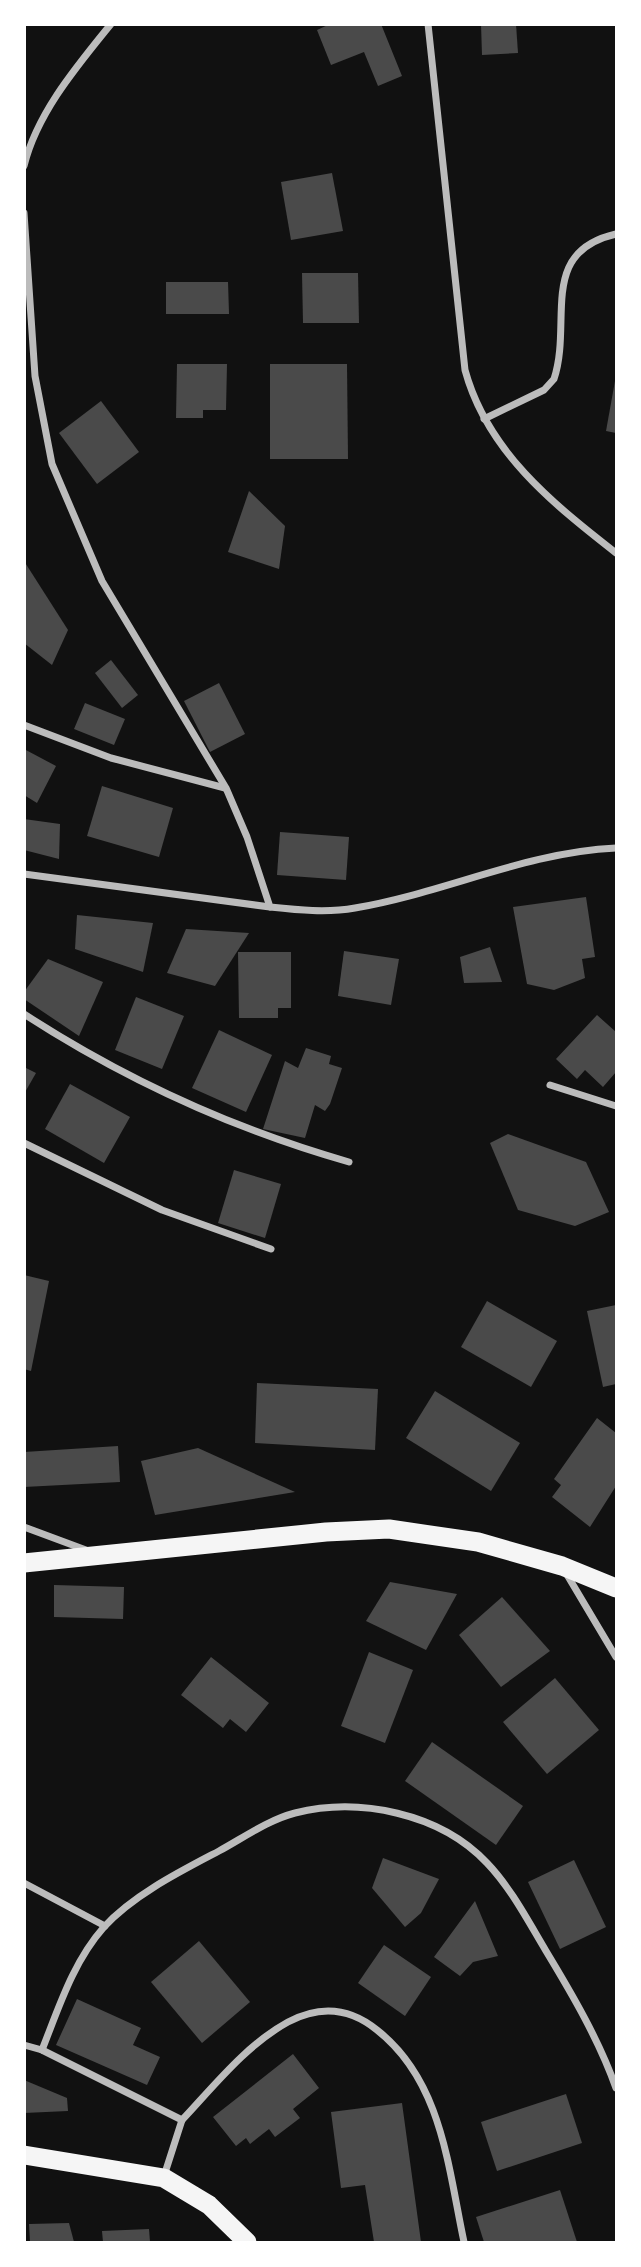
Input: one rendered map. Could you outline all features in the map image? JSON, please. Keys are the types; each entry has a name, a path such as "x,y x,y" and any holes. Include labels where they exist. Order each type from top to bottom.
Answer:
{"highway":[{"path":"24,1563 389,1529 478,1542 562,1566 617,1588"},
{"path":"24,2155 164,2178 209,2205 247,2242"}],"street":[{"path":"24,166 30,144 62,88 111,24"},
{"path":"428,24 465,370 496,442 526,476 617,553"},
{"path":"24,213 35,376 52,464 102,581 226,788 247,837 270,907"},
{"path":"484,419 544,390 554,379 565,282 570,262 586,244 617,234"},
{"path":"24,725 111,758 226,788"},
{"path":"24,874 270,907 328,911 355,908 540,859 590,849 617,848"},
{"path":"24,1014 86,1054 157,1091 256,1133 349,1162"},
{"path":"550,1085 617,1106"},
{"path":"24,1143 144,1202 271,1249"},
{"path":"24,1527 99,1556"},
{"path":"562,1566 617,1657"},
{"path":"42,2050 72,1976 105,1926 190,1866 293,1814 348,1807 422,1821 440,1829 487,1862 512,1895 589,2027 617,2088"},
{"path":"24,1883 105,1926"},
{"path":"164,2178 182,2120 237,2062 288,2022 331,2010 354,2014 385,2036 416,2072 436,2116 464,2242"},
{"path":"24,2045 42,2050 182,2120"}],"building":[{"path":"330,24 381,24 402,76 378,86 364,52 331,65 317,30"},
{"path":"481,24 516,24 518,53 482,55"},
{"path":"332,173 343,231 291,240 281,182"},
{"path":"302,273 358,273 359,323 303,323"},
{"path":"166,282 228,282 229,314 166,314"},
{"path":"177,364 227,364 226,410 203,410 203,418 176,418"},
{"path":"270,364 347,364 348,459 270,459"},
{"path":"616,381 616,433 606,431"},
{"path":"101,401 139,452 97,484 59,433"},
{"path":"249,491 285,526 279,569 228,552"},
{"path":"24,561 68,630 52,665 24,643"},
{"path":"111,660 138,695 122,708 95,673"},
{"path":"219,683 245,734 210,752 184,701"},
{"path":"85,703 125,719 114,745 74,729"},
{"path":"24,749 56,766 37,803 24,795"},
{"path":"102,786 173,808 159,857 87,836"},
{"path":"24,819 60,824 59,859 24,850"},
{"path":"280,832 349,837 346,880 277,875"},
{"path":"586,897 595,957 582,959 585,978 554,990 527,984 513,907"},
{"path":"77,915 153,923 143,972 75,949"},
{"path":"186,929 249,933 215,986 167,973"},
{"path":"490,947 502,982 464,983 460,957"},
{"path":"344,951 399,959 391,1005 338,996"},
{"path":"238,952 291,952 291,1008 278,1008 278,1018 239,1018"},
{"path":"48,959 103,982 79,1036 24,999 24,992"},
{"path":"136,997 184,1016 162,1069 115,1050"},
{"path":"597,1015 616,1032 616,1072 603,1087 585,1070 577,1079 556,1059"},
{"path":"219,1030 272,1055 246,1112 192,1088"},
{"path":"306,1048 331,1056 329,1064 342,1068 330,1104 325,1111 315,1105 305,1138 263,1129 285,1061 298,1068"},
{"path":"24,1067 36,1073 24,1094"},
{"path":"70,1084 130,1117 104,1163 45,1129"},
{"path":"508,1134 586,1162 609,1212 575,1226 518,1210 490,1143"},
{"path":"234,1170 281,1184 265,1238 218,1223"},
{"path":"24,1275 49,1281 31,1371 24,1369"},
{"path":"487,1301 557,1341 531,1387 461,1347"},
{"path":"616,1305 616,1384 603,1387 587,1311"},
{"path":"257,1383 378,1389 375,1450 255,1443"},
{"path":"435,1391 520,1443 491,1491 406,1438"},
{"path":"597,1418 616,1433 616,1486 590,1527 552,1497 561,1485 554,1479"},
{"path":"118,1446 120,1482 24,1487 24,1452"},
{"path":"198,1448 295,1492 155,1515 141,1461"},
{"path":"390,1582 457,1594 426,1650 366,1621"},
{"path":"54,1585 124,1587 123,1619 54,1617"},
{"path":"502,1597 550,1651 501,1687 459,1635"},
{"path":"369,1652 413,1670 385,1743 341,1726"},
{"path":"211,1657 269,1703 246,1732 230,1719 223,1728 181,1695"},
{"path":"555,1678 599,1730 547,1774 503,1722"},
{"path":"432,1742 523,1806 496,1845 405,1781"},
{"path":"383,1858 439,1879 421,1913 405,1927 372,1888"},
{"path":"574,1860 606,1927 560,1949 528,1882"},
{"path":"475,1901 498,1956 473,1962 460,1976 434,1957"},
{"path":"199,1941 250,2002 202,2043 151,1982"},
{"path":"384,1945 431,1977 405,2016 358,1983"},
{"path":"77,1999 141,2028 133,2045 160,2057 147,2085 56,2045"},
{"path":"293,2054 319,2088 293,2109 300,2118 275,2137 269,2129 250,2144 246,2138 236,2146 213,2117"},
{"path":"24,2080 67,2098 68,2111 24,2113"},
{"path":"566,2094 582,2143 497,2171 481,2122"},
{"path":"402,2103 421,2242 374,2242 365,2185 341,2188 331,2112"},
{"path":"560,2190 577,2242 484,2242 476,2217"},
{"path":"69,2223 74,2242 30,2242 29,2224"},
{"path":"149,2229 150,2242 103,2242 102,2231"}]}
